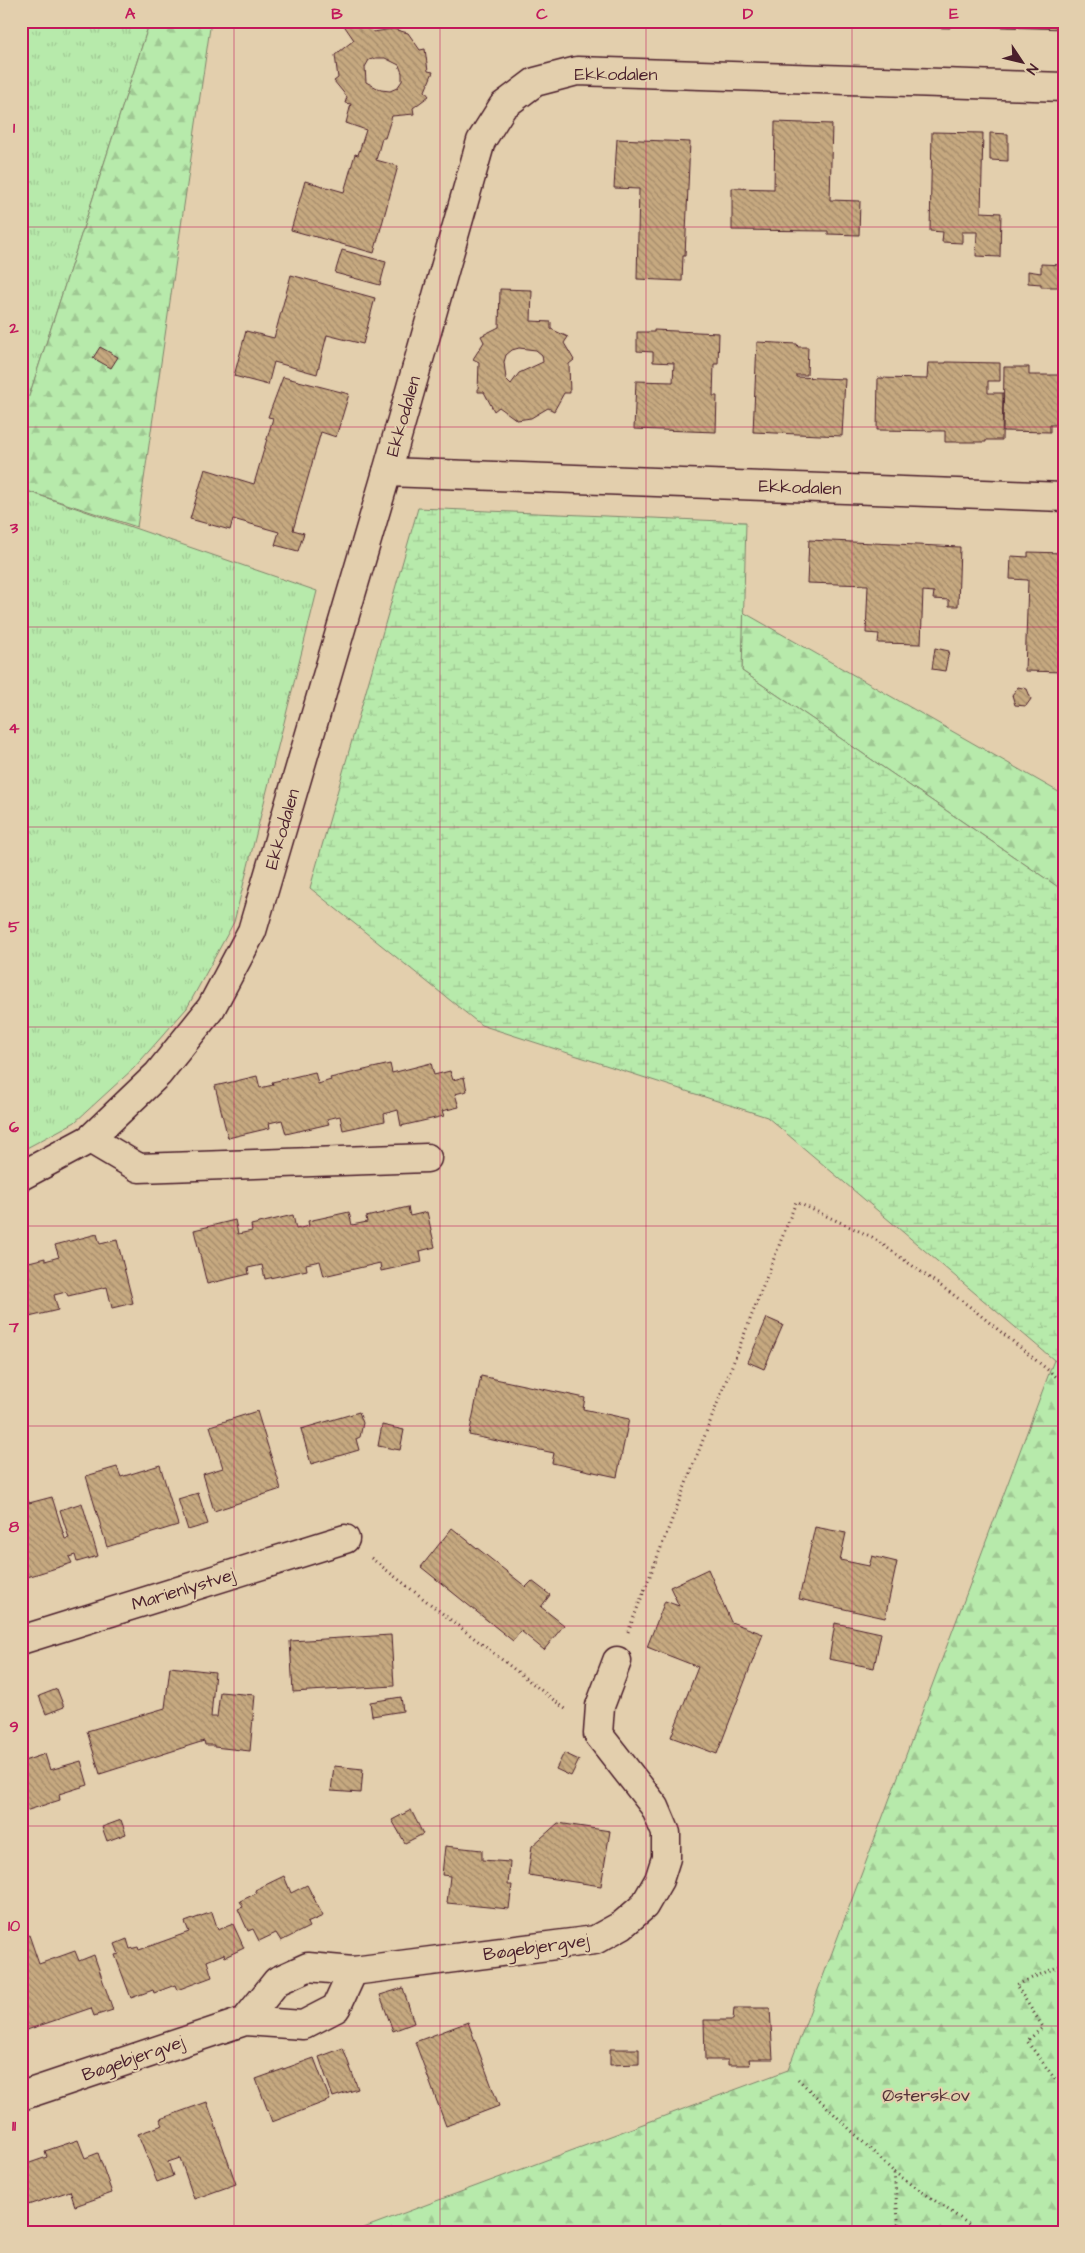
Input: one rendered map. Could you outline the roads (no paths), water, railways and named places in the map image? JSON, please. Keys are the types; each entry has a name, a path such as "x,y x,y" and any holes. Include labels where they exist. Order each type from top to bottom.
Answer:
{"street":[{"name":"Ekkodalen","path":"21,1176 90,1139 158,1074 211,1008 252,932 387,472 481,141 503,106 535,82 577,71 1064,87"},
{"name":"Ekkodalen","path":"387,472 1064,497"},
{"path":"90,1139 139,1168 427,1158"},
{"name":"Marienlystvej","path":"21,1640 345,1538"},
{"name":"Bøgebjergvej","path":"245,2021 277,1981 308,1966 353,1971 595,1940 622,1926 644,1906 659,1880 666,1858 666,1833 655,1806 598,1734 600,1706 617,1661"},
{"name":"Bøgebjergvej","path":"21,2096 245,2021 303,2025 336,2008 353,1971"}],"park label":[{"name":"Østerskov","path":"926,2095"}]}
